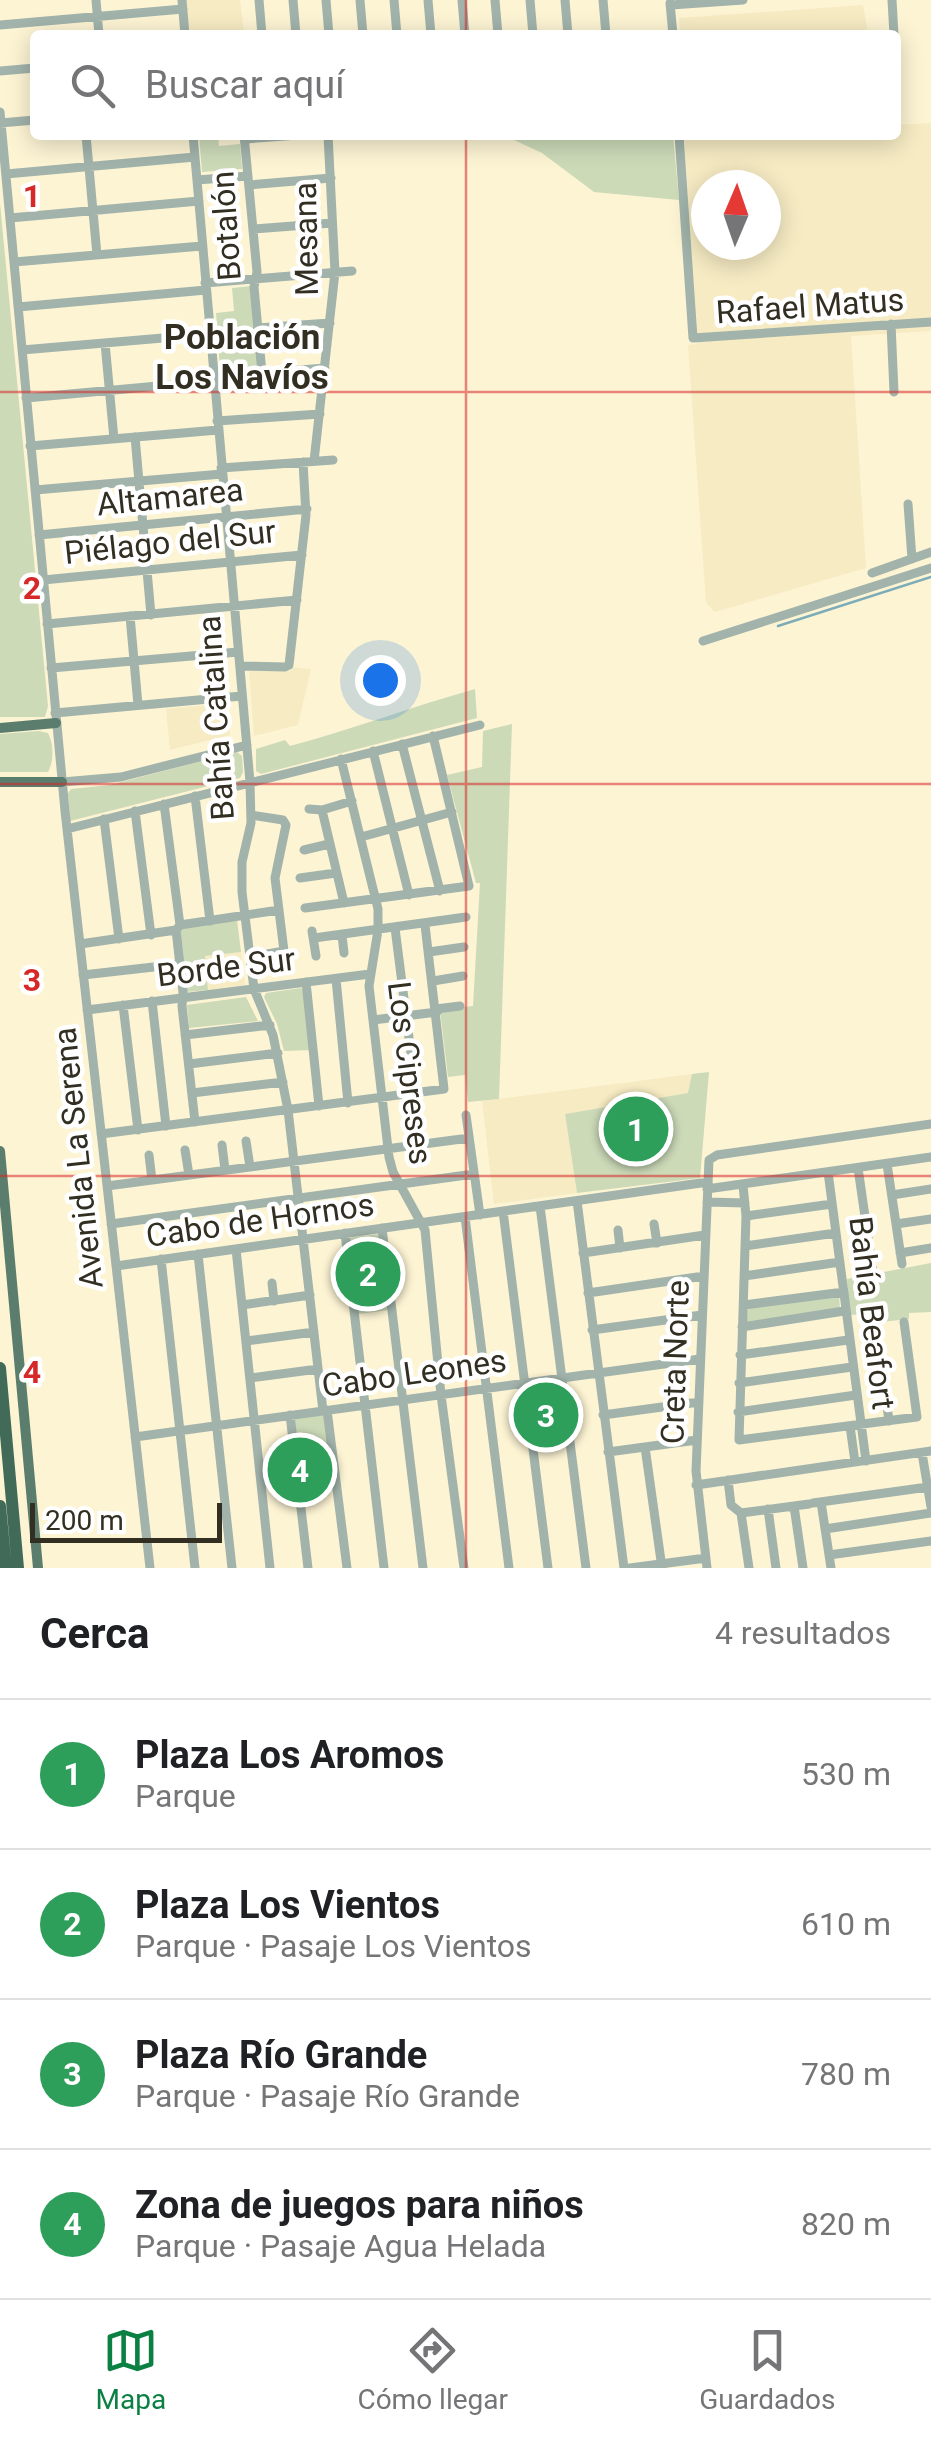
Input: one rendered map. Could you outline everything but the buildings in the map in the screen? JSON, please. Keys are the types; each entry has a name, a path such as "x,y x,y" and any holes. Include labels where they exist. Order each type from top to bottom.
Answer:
{"highway":[{"path":"0,1368 18,1568"},
{"path":"0,1506 6,1568"}],"main road":[{"path":"0,728 56,718"},
{"path":"0,782 62,782"},
{"path":"0,1151 38,1568"}],"street":[{"path":"96,0 98,30"},
{"path":"259,0 262,30"},
{"path":"292,0 295,30"},
{"path":"326,0 329,30"},
{"path":"360,0 363,30"},
{"path":"394,0 396,30"},
{"path":"428,0 431,30"},
{"path":"462,0 465,30"},
{"path":"495,0 498,30"},
{"path":"530,0 533,30"},
{"path":"565,0 568,30"},
{"path":"603,0 606,30"},
{"path":"672,30 670,2 744,0"},
{"path":"892,0 894,30"},
{"path":"0,25 182,4 185,30"},
{"path":"0,70 30,68"},
{"name":"Avenida La Serena","path":"0,112 62,782 150,1568"},
{"path":"0,123 30,120"},
{"path":"87,140 96,255"},
{"name":"Bahía Catalina","path":"194,140 250,782 251,816 241,872 244,915 254,989 278,1053 288,1110 318,1369 347,1568"},
{"name":"Botalón","path":"244,140 262,373"},
{"name":"Mesana","path":"240,666 288,666 302,554 308,462 320,414 335,272 328,140"},
{"name":"Rafael Matus","path":"679,140 694,338 931,322"},
{"path":"6,174 195,157"},
{"path":"197,180 331,178"},
{"name":"Avenida La Serena","path":"0,184 8,205"},
{"path":"10,218 199,201"},
{"path":"253,230 332,223"},
{"path":"14,262 202,246"},
{"path":"18,307 352,271"},
{"path":"258,328 330,323"},
{"path":"890,324 894,392"},
{"path":"22,350 210,334"},
{"path":"106,343 114,438"},
{"path":"26,398 325,368"},
{"path":"30,446 320,414"},
{"path":"135,437 151,615"},
{"path":"34,490 333,460"},
{"path":"908,504 912,559"},
{"name":"Altamarea","path":"39,535 306,509"},
{"path":"872,573 931,552"},
{"name":"Piélago del Sur","path":"43,580 302,554"},
{"path":"703,641 931,568"},
{"path":"47,624 297,600"},
{"path":"130,616 138,705"},
{"path":"51,668 238,652"},
{"path":"56,718 138,705 242,696"},
{"path":"67,829 480,724"},
{"path":"305,908 469,886 433,736"},
{"path":"402,744 440,891"},
{"path":"62,782 121,777 247,745"},
{"path":"372,752 410,895"},
{"name":"Los Cipreses","path":"342,760 376,899 378,930 370,974 388,1148 391,1167 423,1222 464,1568"},
{"path":"195,796 210,920"},
{"path":"308,809 322,810 352,800"},
{"path":"164,804 195,1122"},
{"path":"322,810 344,903"},
{"path":"135,812 151,935"},
{"path":"361,836 452,812"},
{"path":"250,957 284,952 275,874 285,822 251,816"},
{"path":"104,819 120,939"},
{"path":"304,850 330,844"},
{"path":"300,878 336,873"},
{"path":"80,944 151,935 210,920 279,910"},
{"path":"316,956 313,934 425,925 466,917"},
{"path":"101,1134 445,1088 425,925"},
{"path":"395,928 416,1093"},
{"path":"342,934 344,952"},
{"path":"429,952 464,947"},
{"path":"83,974 180,964"},
{"name":"Borde Sur","path":"87,1010 370,974"},
{"path":"432,980 463,976"},
{"path":"336,978 348,1103"},
{"path":"306,982 320,1106"},
{"path":"152,1002 166,1126"},
{"path":"123,1005 138,1130"},
{"path":"373,1020 460,1006"},
{"path":"185,1035 270,1025"},
{"path":"188,1064 278,1053"},
{"path":"192,1093 283,1082"},
{"path":"466,1114 480,1214"},
{"name":"Creta Norte","path":"707,1563 696,1485 711,1158 931,1124"},
{"path":"107,1186 469,1138"},
{"path":"246,1142 250,1167"},
{"path":"222,1145 225,1170"},
{"path":"185,1150 189,1175"},
{"path":"149,1155 152,1180"},
{"name":"Cabo de Hornos","path":"116,1266 464,1216 743,1185 931,1157"},
{"path":"888,1164 901,1258 931,1248"},
{"path":"858,1168 872,1272"},
{"name":"Bahía Beafort","path":"828,1172 856,1395 860,1461"},
{"path":"111,1224 474,1174"},
{"path":"743,1185 746,1216 738,1440 917,1417 904,1322"},
{"path":"892,1195 931,1189"},
{"path":"577,1201 597,1373 627,1568 707,1563"},
{"path":"707,1202 745,1203"},
{"path":"746,1216 832,1204"},
{"path":"540,1206 586,1568"},
{"path":"503,1211 548,1568"},
{"path":"464,1216 509,1568"},
{"path":"896,1224 931,1219"},
{"path":"654,1224 657,1242"},
{"path":"382,1228 423,1568"},
{"path":"618,1230 620,1248"},
{"path":"345,1233 384,1568"},
{"path":"745,1246 836,1233"},
{"path":"583,1253 706,1236"},
{"path":"236,1248 270,1568"},
{"path":"198,1254 232,1568"},
{"path":"161,1259 194,1568"},
{"path":"744,1276 840,1262"},
{"path":"588,1293 704,1276"},
{"path":"272,1283 274,1301"},
{"path":"744,1305 844,1292"},
{"path":"242,1305 310,1296"},
{"path":"742,1327 844,1312"},
{"path":"592,1330 702,1315"},
{"path":"875,1318 889,1421"},
{"path":"246,1341 314,1332"},
{"path":"740,1355 848,1340"},
{"name":"Cabo Leones","path":"135,1437 700,1359"},
{"path":"739,1384 852,1367"},
{"path":"250,1378 318,1369"},
{"path":"738,1412 856,1395"},
{"path":"603,1415 699,1402"},
{"path":"290,1416 308,1568"},
{"path":"608,1452 697,1440"},
{"path":"645,1447 662,1566"},
{"path":"696,1485 927,1452 931,1510 825,1528"},
{"path":"728,1480 731,1505 741,1513 749,1568"},
{"path":"741,1513 928,1487"},
{"path":"814,1503 825,1528 831,1568"},
{"path":"794,1506 803,1568"},
{"path":"768,1510 776,1568"},
{"path":"829,1555 931,1541"}],"shaded area":[{"path":"185,0 240,0 244,30 188,30"},
{"path":"863,5 867,30 680,30 679,18"},
{"path":"931,123 931,331 851,336 866,568 715,612 706,603 688,345 697,344 692,260 781,260 781,170 691,170 691,248 684,140 901,140 901,125"},
{"path":"292,667 311,669 298,725 254,736 249,669 290,671"},
{"path":"227,703 230,735 170,750 166,709"},
{"path":"241,952 245,985 208,990 205,956"},
{"path":"692,1074 689,1093 565,1114 577,1193 494,1204 482,1101"}],"green space":[{"path":"199,140 218,140 219,146 240,144 242,169 202,172"},
{"path":"514,140 673,140 679,200 594,192 542,153"},
{"path":"0,203 48,706 45,717 0,717"},
{"path":"252,286 259,366 220,369 216,313 234,311 232,288"},
{"path":"475,689 477,718 261,774 256,771 256,749 285,740 290,746"},
{"path":"512,724 499,1099 468,1102 465,1075 448,1077 440,1010 473,1006 480,883 476,883 447,775 482,767 483,731"},
{"path":"48,733 51,742 48,772 0,772 0,734"},
{"path":"237,752 242,756 240,778 70,821 71,789 110,785"},
{"path":"237,920 241,952 205,956 208,990 186,992 179,931 182,927"},
{"path":"301,988 305,992 312,1050 284,1051 264,997 266,993"},
{"path":"246,997 258,1021 189,1028 187,1005"},
{"path":"709,1072 700,1178 577,1193 565,1114 688,1093 692,1074"},
{"path":"379,1234 389,1310 358,1314 348,1238"},
{"path":"931,1263 931,1312 909,1313 909,1319 881,1322 878,1314 849,1315 847,1279"},
{"path":"839,1295 840,1310 746,1324 748,1307"},
{"path":"558,1384 565,1441 534,1446 526,1389"},
{"path":"326,1414 333,1468 300,1473 294,1419"}],"waterway":[{"path":"778,626 931,577"}],"place":[{"name":"Plaza Los Aromos","path":"636,1129"},
{"name":"Plaza Los Vientos","path":"368,1274"},
{"name":"Plaza Río Grande","path":"546,1415"},
{"name":"Zona de juegos para niños","path":"300,1470"}],"district":[{"name":"Población Los Navíos","path":"242,357"}]}
